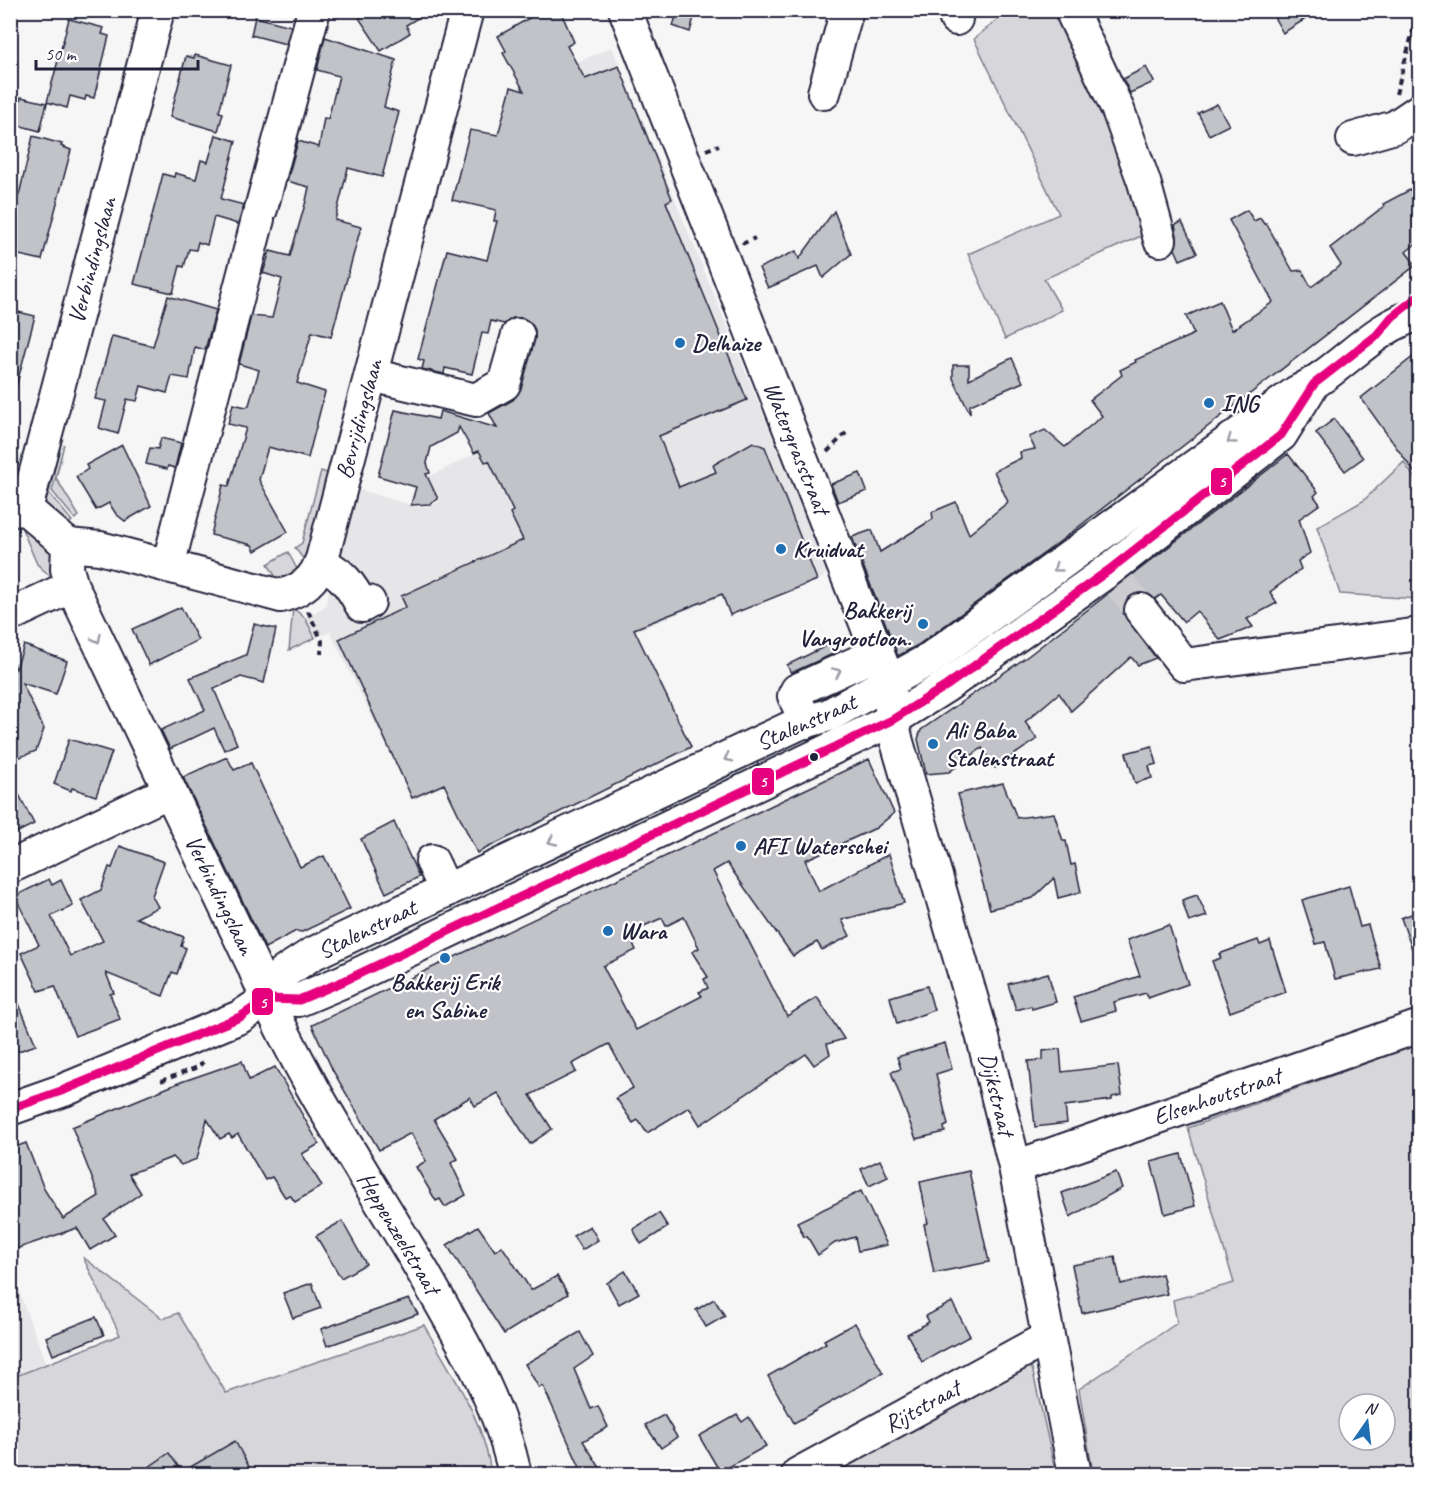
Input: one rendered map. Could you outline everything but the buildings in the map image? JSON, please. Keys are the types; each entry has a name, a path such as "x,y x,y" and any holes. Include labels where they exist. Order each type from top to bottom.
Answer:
{"street":[{"name":"Verbindingslaan","path":"158,10 18,509 68,545 67,569 72,586 249,955 267,999"},
{"path":"168,566 314,10"},
{"name":"Bevrijdingslaan","path":"68,545 100,548 281,596 298,591 313,578 320,564 467,10"},
{"name":"Watergrasstraat","path":"625,10 889,682 892,720"},
{"path":"824,93 847,10"},
{"path":"1071,10 1118,110 1144,182 1160,240"},
{"path":"1353,139 1387,130 1419,110"},
{"name":"Stalenstraat","path":"1377,335 1392,317 1419,295"},
{"name":"Stalenstraat","path":"10,1109 64,1090 240,1017 267,999 283,973 382,908 446,891 799,714 829,716 942,651 1297,392 1314,384 1377,335 1419,314"},
{"path":"371,375 476,400 504,384 518,335"},
{"name":"Stalenstraat","path":"267,999 299,1000 892,720 1114,577 1281,435 1314,384"},
{"path":"1089,544 1114,577"},
{"path":"320,564 331,567 351,586 362,606 369,602"},
{"path":"10,615 72,586"},
{"path":"1141,610 1184,664 1419,634"},
{"path":"815,757 786,679 787,672 874,643"},
{"name":"Dijkstraat","path":"892,720 983,1038 1015,1167 1075,1474"},
{"path":"10,867 170,791"},
{"path":"432,861 446,891"},
{"path":"312,954 311,965 314,975 328,987"},
{"name":"Heppenzeelstraat","path":"267,999 305,1074 482,1376 509,1449 514,1474"},
{"name":"Elsenhoutstraat","path":"1015,1167 1419,1026"},
{"name":"Rijtstraat","path":"798,1474 1047,1338"}],"path":[{"path":"1387,130 1416,20"},
{"path":"821,454 827,452 848,432"},
{"path":"304,603 322,641 321,654"}],"shaded area":[{"path":"1008,11 1064,11 1150,232 1044,279 1062,310 1005,339 968,254 1059,214 974,39"},
{"path":"612,47 828,571 820,580 730,615 721,596 636,631 693,748 584,800 518,672 507,757 413,800 330,632 315,638 305,618 325,606 357,489 418,507 432,506 440,500 428,477 479,452 471,437 494,427 484,404 509,388 543,249 562,69"},
{"path":"55,438 62,439 49,493 72,521 65,526 42,509"},
{"path":"64,444 56,478 79,516 75,519 52,491"},
{"path":"1404,462 1419,485 1419,599 1340,594 1317,527 1363,501"},
{"path":"321,471 330,474 307,564 295,548 302,543"},
{"path":"19,522 58,556 54,580 37,564"},
{"path":"288,552 298,571 295,575 278,581 268,564"},
{"path":"293,608 305,618 315,638 289,650"},
{"path":"1419,1044 1419,1474 1093,1474 1079,1389 1177,1323 1173,1300 1234,1283 1188,1128"},
{"path":"83,1257 163,1319 178,1313 226,1393 424,1325 474,1416 482,1435 491,1474 11,1474 11,1378 120,1335"},
{"path":"11,1270 46,1364 10,1378"},
{"path":"1018,1367 1032,1368 1056,1474 829,1474 999,1374"}],"tunnel":[{"path":"1120,584 1141,610"}],"transit line":[{"name":"5","path":"10,1109 64,1090 240,1017 267,999 299,1000 344,981 892,720 946,686 1109,570 1281,435 1314,384 1377,335 1392,317 1420,295"}],"place":[{"name":"Delhaize","path":"680,343"},
{"name":"ING","path":"1209,403"},
{"name":"Kruidvat","path":"781,549"},
{"name":"Bakkerij Vangrootloon.","path":"923,624"},
{"name":"Ali Baba Stalenstraat","path":"933,744"},
{"name":"AFI Waterschei","path":"741,846"},
{"name":"Wara","path":"608,931"},
{"name":"Bakkerij Erik en Sabine","path":"445,958"}]}
